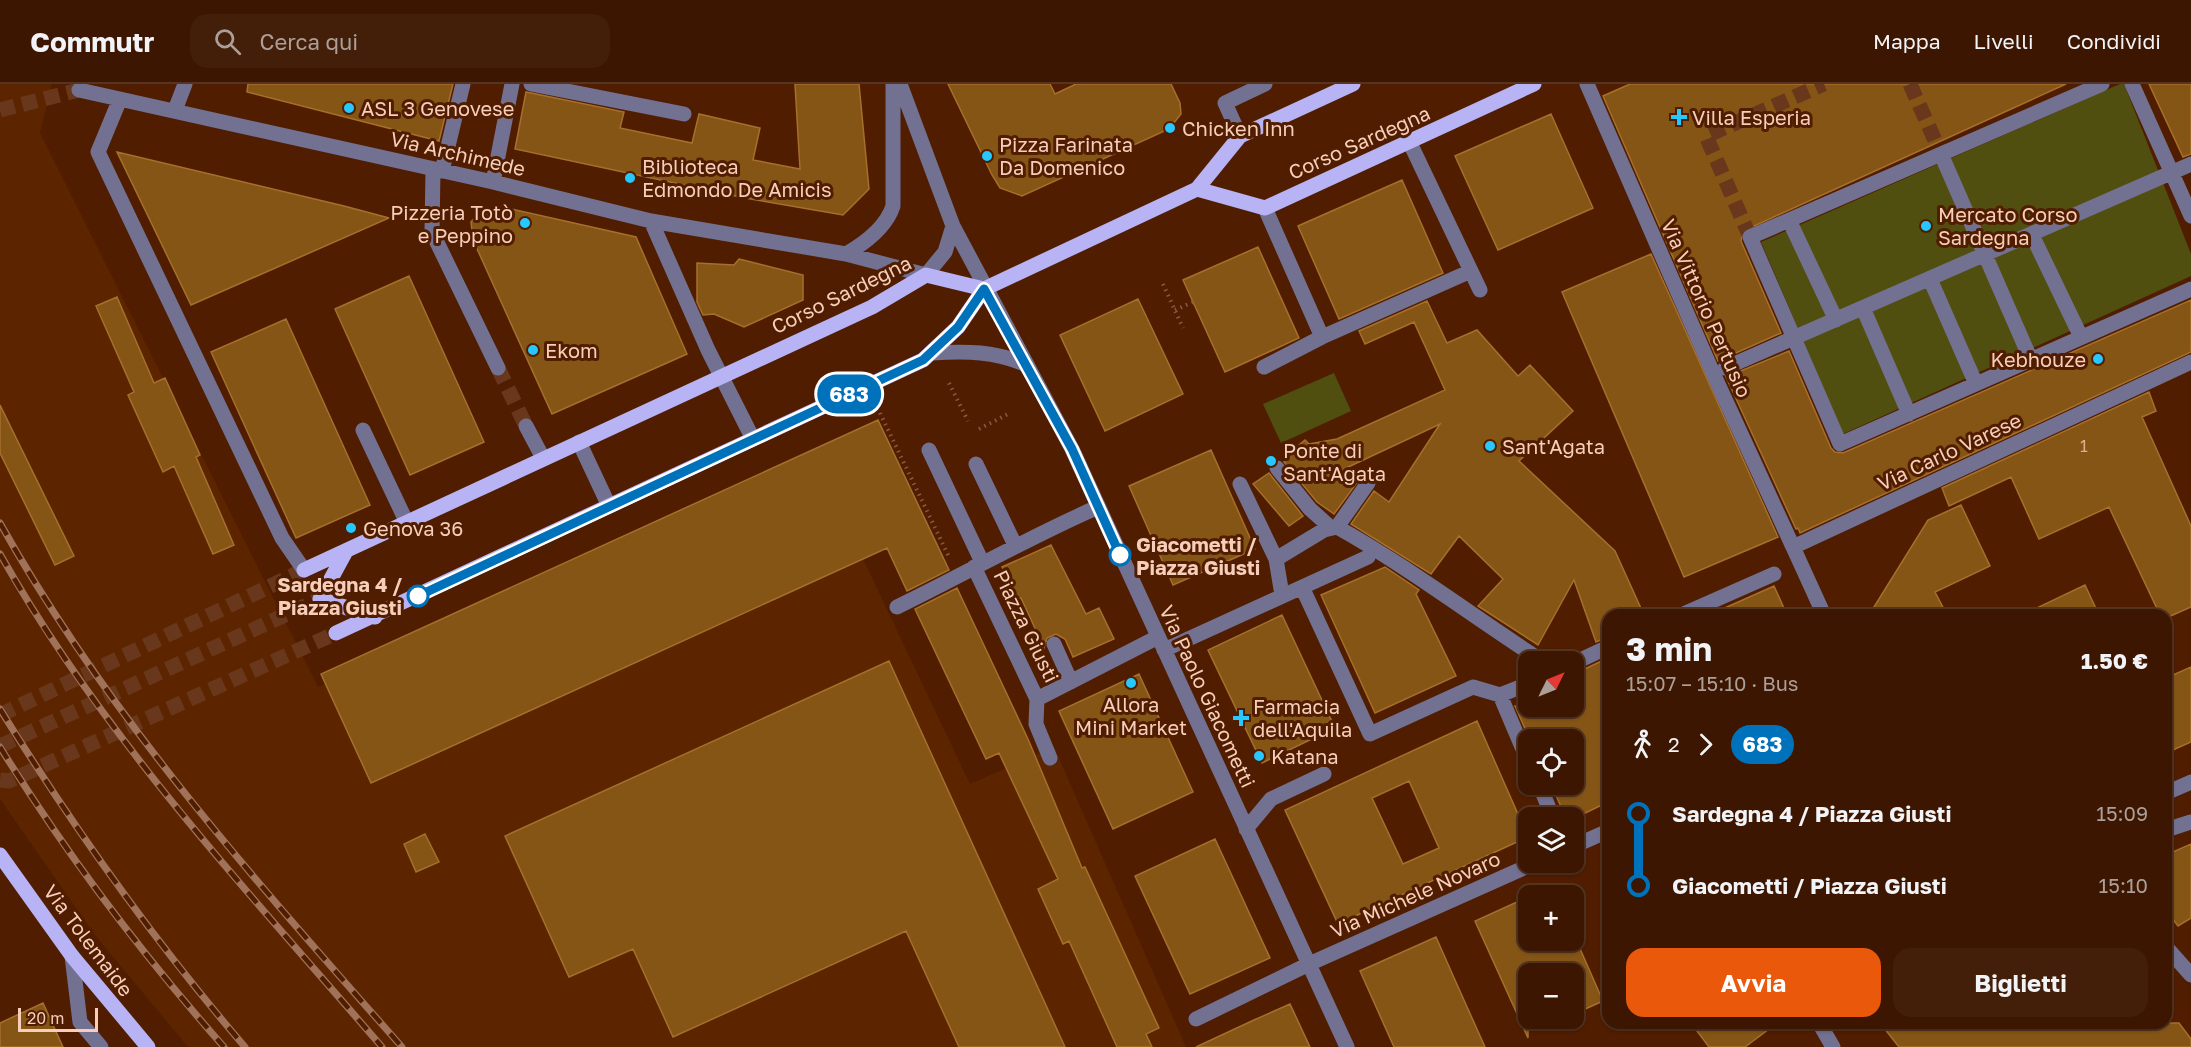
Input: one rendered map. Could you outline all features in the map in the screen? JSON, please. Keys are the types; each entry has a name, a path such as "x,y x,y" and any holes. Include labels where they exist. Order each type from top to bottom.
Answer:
{"main road":[{"path":"336,633 375,617 932,353 958,327 984,289 1197,189 1240,136 1353,84"},
{"name":"Corso Sardegna","path":"1265,208 1534,84"},
{"path":"1197,189 1265,208"},
{"name":"Corso Sardegna","path":"304,570 345,553 720,375 872,307 926,275 984,289"},
{"path":"345,553 320,599 375,617"},
{"name":"Via Tolemaide","path":"0,855 72,956 148,1047"}],"street":[{"path":"176,111 185,84"},
{"path":"463,84 437,170 432,232 498,368"},
{"path":"493,182 512,84"},
{"path":"531,84 684,114"},
{"path":"846,254 873,235 890,216 893,206 893,84"},
{"path":"900,84 953,226 984,289 1027,365"},
{"path":"1240,136 1225,103 1265,84"},
{"name":"Via Vittorio Pertusio","path":"1587,84 1713,373 1793,547"},
{"path":"2102,84 1750,237 1840,444 2191,289"},
{"path":"2132,84 2191,216"},
{"name":"Via Archimede","path":"79,90 493,182 651,221 846,254 926,275"},
{"path":"120,99 98,152 282,538 304,570"},
{"path":"1410,143 1480,290"},
{"path":"1941,154 2031,360"},
{"path":"1725,368 2191,164"},
{"path":"1265,208 1322,337"},
{"path":"1789,220 1836,320"},
{"path":"651,221 720,375 753,439"},
{"path":"926,275 945,252 953,226"},
{"path":"2031,235 2081,337"},
{"path":"1264,367 1322,337 1471,271"},
{"path":"1930,279 1976,384"},
{"path":"1863,308 1909,414"},
{"path":"932,353 978,351 1006,356 1027,365"},
{"name":"Via Carlo Varese","path":"1793,547 2191,362"},
{"name":"Via Paolo Giacometti","path":"1027,365 1072,449 1347,1047"},
{"path":"526,426 543,458"},
{"path":"363,430 407,523"},
{"path":"579,442 609,506"},
{"path":"929,450 978,564 1098,507"},
{"path":"975,464 1015,545"},
{"path":"1277,468 1310,509 1334,527 1393,558 1445,597 1528,651"},
{"path":"1276,559 1334,527 1368,483"},
{"path":"1240,484 1276,559 1282,595"},
{"path":"1793,547 1821,609"},
{"name":"Piazza Giusti","path":"897,607 978,564 1037,699 1071,682 1302,587 1368,557"},
{"path":"1695,609 1774,574"},
{"path":"1302,587 1370,734 1473,687 1500,695 1518,688"},
{"path":"1054,644 1071,682"},
{"path":"1584,658 1602,650"},
{"path":"1500,695 1518,737"},
{"path":"1037,699 1036,724 1050,758"},
{"path":"1246,829 1271,798 1324,774"},
{"path":"2172,790 2191,782"},
{"path":"2172,828 2191,822"},
{"path":"1584,842 1602,834"},
{"name":"Via Michele Novaro","path":"1196,1019 1310,964 1518,871"},
{"path":"2172,954 2191,975"},
{"path":"72,956 80,1022 101,1047"},
{"path":"1824,1029 1833,1047"}],"path":[{"path":"1163,284 1183,328"},
{"path":"1175,310 1193,302"},
{"path":"949,383 968,421"},
{"path":"880,413 958,576"},
{"path":"979,429 1010,414"}],"shaded area":[{"path":"0,84 52,84 40,133 318,687 816,460 970,784 1054,747 1186,1047 188,1047 95,935 0,799"},
{"path":"2124,84 2191,254 2191,276 1843,434 1761,242"},
{"path":"1334,373 1351,411 1281,443 1263,404"}],"building":[{"path":"248,84 453,84 439,141 247,92"},
{"path":"795,84 859,84 869,189 843,215 745,198 515,149 526,92 624,112 620,128 692,143 699,114 760,128 753,160 800,169"},
{"path":"948,84 1050,84 1055,94 1076,84 1171,84 1180,103 1181,114 1169,129 1022,196 1000,188"},
{"path":"1630,84 2066,84 1743,231 1741,241 1781,333 1718,361 1603,96"},
{"path":"2149,84 2191,84 2191,154 2183,157"},
{"path":"1551,114 1593,208 1498,250 1455,156"},
{"path":"117,152 344,206 389,218 191,305"},
{"path":"1402,180 1443,273 1339,319 1298,226"},
{"path":"502,207 636,237 687,354 552,414 473,240 471,222 481,210"},
{"path":"1258,247 1299,338 1225,372 1183,280"},
{"path":"1651,254 1778,537 1684,577 1562,292"},
{"path":"739,259 803,275 803,300 744,327 714,314 703,315 697,302 697,263 734,265"},
{"path":"409,276 484,442 410,475 335,309"},
{"path":"117,297 154,383 165,378 200,455 196,457 234,545 213,554 174,466 163,472 128,395 134,392 96,306"},
{"path":"1138,299 1183,394 1105,431 1060,335"},
{"path":"2191,300 2191,352 1800,533 1798,528 1796,529 1726,377 1789,351 1831,448 1835,452 1843,453"},
{"path":"1427,301 1447,343 1477,330 1518,376 1530,365 1573,411 1519,461 1615,551 1641,609 1602,609 1602,640 1596,642 1574,580 1538,645 1478,606 1503,579 1459,536 1431,574 1351,524 1374,491 1389,502 1440,424 1344,469 1359,480 1334,514 1317,502 1284,462 1288,459 1286,456 1305,440 1309,444 1337,439 1445,390 1414,322 1365,344 1359,331"},
{"path":"286,319 370,505 296,538 211,352"},
{"path":"2149,392 2156,411 2142,417 2191,526 2191,607 2172,615 2172,609 2157,609 2109,507 2039,539 2011,477 1949,506 1942,488"},
{"path":"0,405 74,556 55,565 0,453"},
{"path":"878,420 949,570 907,591 887,548 371,783 321,674"},
{"path":"1211,450 1255,549 1173,585 1129,486"},
{"path":"1269,473 1303,516 1289,526 1253,484"},
{"path":"1961,505 1990,566 1935,592 1944,609 1873,609 1928,520"},
{"path":"1051,545 1086,614 1099,608 1114,639 1073,657 1065,639 1056,634 1047,638 1044,648 1021,598 1017,600 1002,567"},
{"path":"1385,567 1419,590 1416,594 1456,676 1375,713 1321,595"},
{"path":"2085,585 2096,609 2035,609"},
{"path":"1774,586 1784,609 1722,609"},
{"path":"957,588 1028,739 1082,868 1085,867 1159,1028 1146,1034 1152,1047 1117,1047 1069,941 1063,944 1038,889 1058,879 999,753 986,759 915,609"},
{"path":"1282,615 1335,728 1262,763 1208,650"},
{"path":"889,661 1065,1047 959,1047 906,931 673,1037 633,949 569,977 505,836"},
{"path":"1602,661 1602,805 1584,814 1584,807 1561,807 1556,795 1584,795 1584,729 1525,729 1520,717 1584,717 1584,669"},
{"path":"2191,667 2191,742 2172,750 2172,675"},
{"path":"1139,674 1193,792 1113,829 1059,711"},
{"path":"1477,721 1518,814 1518,842 1338,924 1285,810","holes":["1409,781 1439,848 1403,864 1372,798"]},
{"path":"425,834 439,862 416,872 404,844"},
{"path":"1215,839 1270,958 1190,994 1135,876"},
{"path":"2191,844 2191,918 2178,926 2172,918 2172,852"},
{"path":"1518,902 1518,951 1581,951 1602,1001 1584,1010 1584,963 1518,963 1518,1016 1475,921"},
{"path":"1436,937 1485,1047 1394,1047 1360,971"},
{"path":"43,1003 63,1047 0,1047 0,1023"},
{"path":"1290,1004 1310,1047 1196,1047 1254,1020"},
{"path":"2172,1023 2179,1023 2191,1039 2191,1047 1899,1047 1885,1029 2172,1029"},
{"path":"1696,1029 1769,1029 1745,1047 1709,1047"}],"tunnel":[{"path":"1750,237 1706,136 1824,84"},
{"path":"1910,84 1941,154"},
{"path":"0,110 79,90"},
{"path":"498,368 526,426"},
{"path":"0,715 304,570"},
{"path":"0,746 320,599"},
{"path":"0,780 9,781 336,633"}],"railway":[{"path":"0,523 88,664 136,730 239,859 402,1047"},
{"path":"0,554 40,621 130,749 229,870 382,1047"},
{"path":"0,709 56,797 147,925 245,1047"},
{"path":"0,747 51,826 106,902 163,976 224,1047"}],"bus line":[{"name":"683","path":"418,596 923,360 958,327 984,289 1072,449 1120,555"}],"place":[{"name":"ASL 3 Genovese","path":"349,108"},
{"name":"Villa Esperia","path":"1679,117"},
{"name":"Chicken Inn","path":"1170,128"},
{"name":"Pizza Farinata Da Domenico","path":"987,156"},
{"name":"Biblioteca Edmondo De Amicis","path":"630,178"},
{"name":"Pizzeria Totò e Peppino","path":"525,223"},
{"name":"Mercato Corso Sardegna","path":"1926,226"},
{"name":"Ekom","path":"533,350"},
{"name":"Kebhouze","path":"2098,359"},
{"name":"Sant'Agata","path":"1490,446"},
{"name":"Ponte di Sant'Agata","path":"1271,461"},
{"name":"Genova 36","path":"351,528"},
{"name":"Giacometti / Piazza Giusti","path":"1120,555"},
{"name":"Sardegna 4 / Piazza Giusti","path":"418,596"},
{"name":"Allora Mini Market","path":"1131,683"},
{"name":"Farmacia dell'Aquila","path":"1241,718"},
{"name":"Katana","path":"1259,756"}]}
